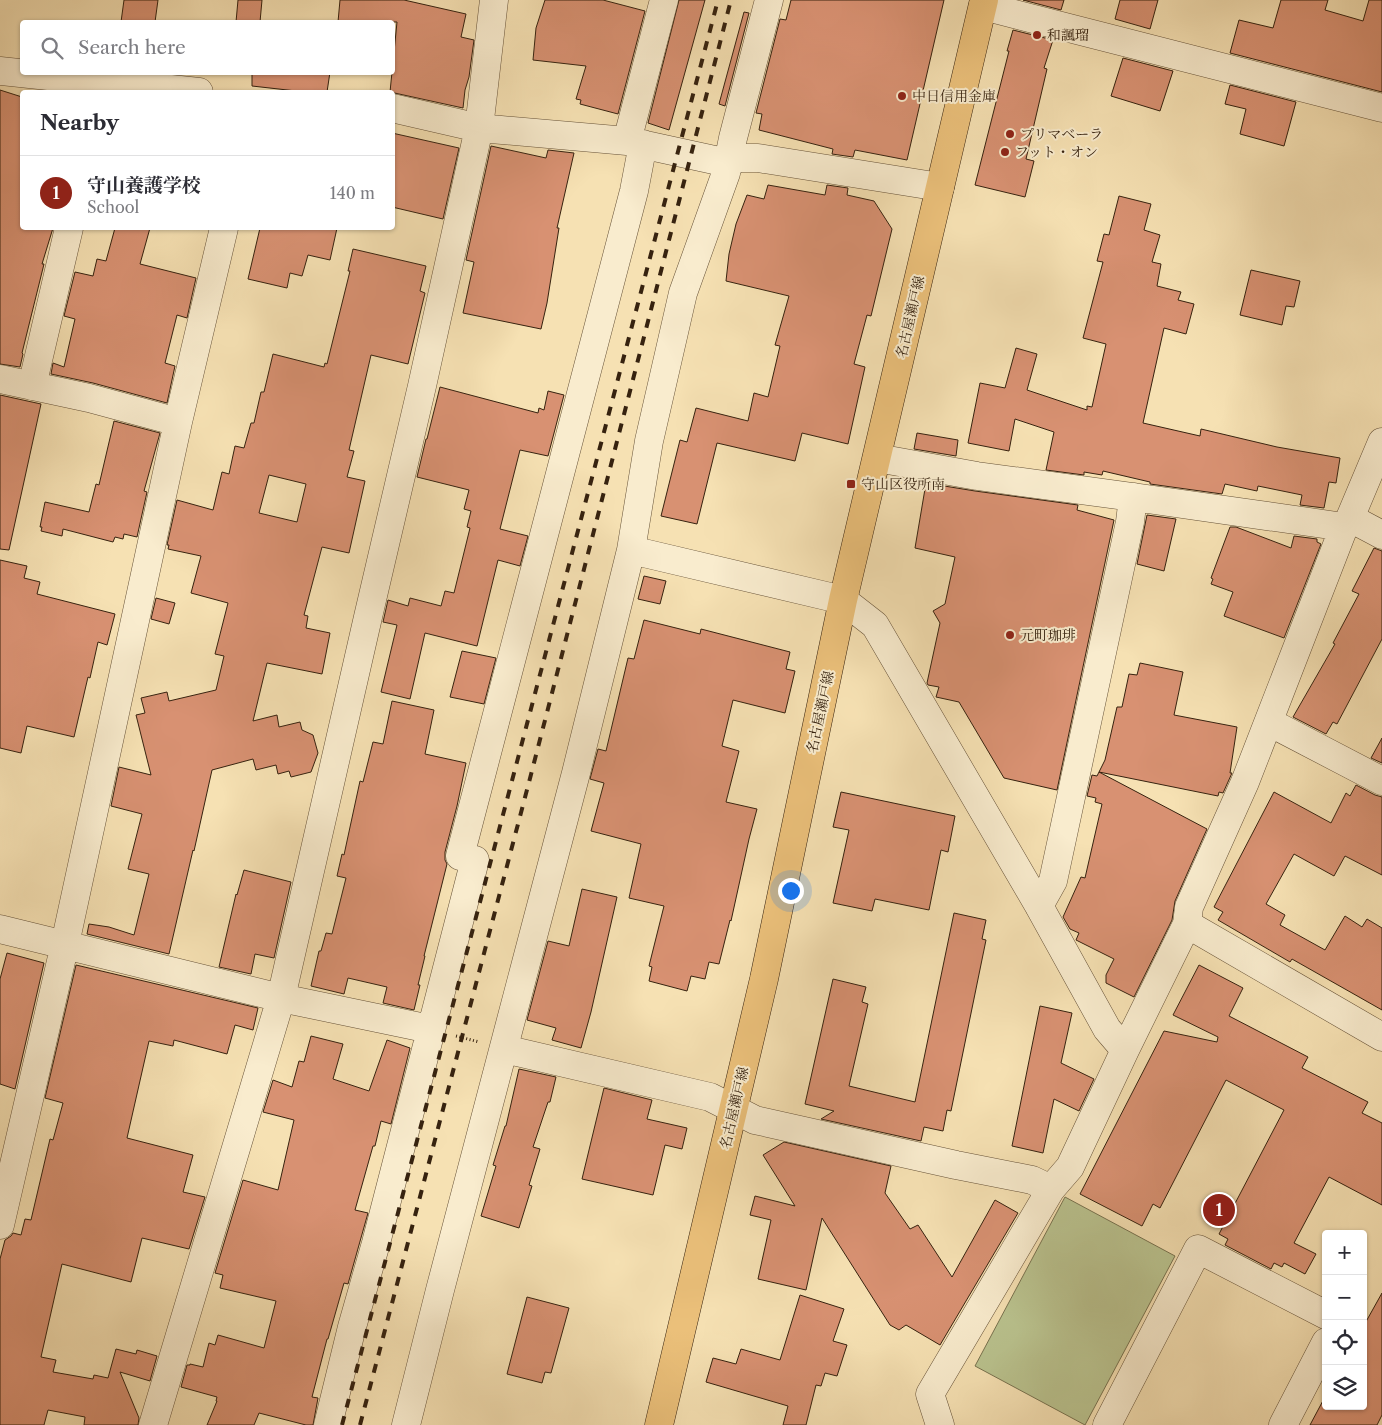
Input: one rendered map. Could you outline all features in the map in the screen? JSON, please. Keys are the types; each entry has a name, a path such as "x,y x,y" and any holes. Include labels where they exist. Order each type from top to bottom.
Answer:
{"main road":[{"name":"名古屋瀬戸線","path":"661,1425 766,970 843,600 983,3"}],"street":[{"path":"153,1425 281,998 480,128 494,0"},
{"path":"328,1425 475,860 460,856 634,191 635,142 664,0"},
{"path":"406,1425 578,763 631,550 649,441 682,292 726,172 769,0"},
{"path":"983,3 1382,108"},
{"path":"0,72 20,75"},
{"path":"20,75 102,87 160,90"},
{"path":"395,109 480,128 635,142 728,163 740,158 758,158 940,187"},
{"path":"32,386 69,230"},
{"path":"0,1221 65,944 178,422 224,230"},
{"path":"0,379 89,398 178,422"},
{"path":"940,1425 930,1394 1051,1189 1070,1167 1187,924 1188,907 1245,782 1347,523 1382,442"},
{"path":"877,458 977,476 1347,523 1382,535"},
{"path":"1038,906 1053,881 1130,522 1133,497"},
{"path":"631,550 843,600 875,625 1108,1029 1125,1050"},
{"path":"1269,722 1382,782"},
{"path":"1187,924 1382,1037"},
{"path":"0,929 281,998 430,1029"},
{"path":"504,1049 710,1097 755,1120 1032,1180 1051,1189"},
{"path":"1107,1425 1198,1249 1322,1312"},
{"path":"1283,1425 1322,1350"}],"path":[{"path":"430,1029 504,1049"}],"green space":[{"path":"1065,1197 1175,1256 1085,1425 975,1366"}],"building":[{"path":"124,0 158,0 155,20 121,20"},
{"path":"238,0 262,0 260,20 236,20"},
{"path":"340,0 404,0 466,14 461,37 474,40 463,108 395,93 395,90 390,90 392,75 395,75 397,22 395,20 338,20"},
{"path":"545,0 603,0 645,11 618,114 580,104 581,100 576,99 586,66 533,60 536,28"},
{"path":"679,0 705,0 669,130 648,123"},
{"path":"791,0 944,0 907,160 855,150 853,157 832,154 833,149 759,130 762,114 756,113 780,19 786,20"},
{"path":"1023,0 1064,0 1061,10"},
{"path":"1120,0 1158,0 1150,29 1115,19"},
{"path":"1281,0 1328,0 1325,10 1363,21 1369,0 1382,0 1382,92 1230,53 1239,20 1273,28"},
{"path":"744,12 749,13 725,106 719,104"},
{"path":"1013,30 1053,40 1044,68 1047,69 1026,159 1034,161 1025,197 975,185"},
{"path":"1123,58 1173,71 1160,111 1111,96"},
{"path":"252,75 330,75 327,90 287,90 252,86"},
{"path":"1230,85 1296,102 1284,146 1240,134 1246,109 1225,104"},
{"path":"0,90 20,96 20,230 52,230 42,264 44,264 20,367 0,364"},
{"path":"395,134 459,148 443,219 395,208"},
{"path":"491,146 546,158 548,150 574,153 557,228 559,228 541,329 463,313 474,262 466,260"},
{"path":"768,185 825,195 827,185 848,188 847,195 874,201 892,229 871,316 867,315 854,364 865,367 848,444 802,433 795,461 717,443 697,524 661,516 680,440 687,442 696,408 748,421 754,393 768,397 780,346 775,345 789,296 726,281 729,254 736,224 747,195 764,199"},
{"path":"1119,196 1151,204 1144,230 1160,235 1152,262 1161,264 1157,286 1181,292 1178,300 1194,304 1186,334 1164,328 1143,423 1200,436 1201,429 1277,447 1340,458 1336,483 1329,482 1324,508 1300,505 1302,495 1258,486 1257,491 1225,484 1222,494 1150,484 1150,482 1103,471 1102,475 1084,472 1084,475 1046,470 1054,432 1015,419 1009,451 968,443 980,383 1005,388 1016,348 1037,354 1027,390 1087,410 1087,406 1092,407 1106,344 1083,338 1103,262 1097,261 1104,234 1109,235"},
{"path":"114,230 149,230 140,264 196,278 187,318 177,315 165,363 175,366 167,403 51,374 53,363 64,367 75,319 64,316 75,272 93,276 97,259 106,261"},
{"path":"260,230 337,230 330,260 308,255 302,276 290,273 287,288 248,279"},
{"path":"353,249 426,266 420,291 425,293 408,364 371,355 349,450 354,451 347,477 365,481 349,553 322,547 304,615 308,616 306,628 330,633 322,674 267,663 253,721 277,715 279,727 300,722 302,730 313,735 318,753 311,772 291,777 289,771 278,774 276,765 256,770 253,759 212,770 169,954 87,934 89,924 109,927 134,935 149,874 128,869 142,814 111,806 119,767 151,775 136,715 145,713 141,698 167,692 169,701 216,690 224,656 215,654 228,603 191,593 201,556 168,549 169,545 167,545 177,500 213,510 222,472 229,474 235,446 244,448 251,423 254,423 273,354 324,367 325,363 327,364 350,271 348,271","holes":["269,475 306,484 297,522 259,513"]},
{"path":"1251,270 1300,281 1294,307 1286,306 1282,325 1240,315"},
{"path":"440,387 538,413 539,408 544,410 548,391 564,395 548,456 520,450 500,529 528,536 520,566 498,560 477,646 425,633 410,699 381,692 397,625 383,622 388,600 408,606 410,598 441,606 445,591 454,593 470,528 467,527 471,511 464,509 469,490 417,477"},
{"path":"0,395 41,404 9,550 0,549"},
{"path":"114,421 160,433 144,491 147,492 137,537 124,534 123,539 115,537 113,542 63,529 62,536 41,531 42,527 40,527 45,502 89,512 96,484 99,485"},
{"path":"917,433 958,440 956,456 914,449"},
{"path":"926,483 1078,505 1077,510 1114,520 1057,790 1004,778 959,702 936,697 939,687 928,685 927,683 940,623 933,611 945,604 955,557 915,548"},
{"path":"1147,515 1176,519 1164,571 1137,564"},
{"path":"1230,527 1236,527 1291,548 1294,536 1317,539 1317,542 1321,544 1284,638 1224,616 1233,592 1211,584 1213,579 1211,578"},
{"path":"1374,548 1382,551 1382,639 1337,724 1333,722 1326,734 1293,717 1335,644 1333,643 1359,594 1352,591"},
{"path":"0,560 27,566 24,578 40,582 37,594 115,614 107,645 98,642 74,737 27,726 21,753 0,748"},
{"path":"644,576 666,581 660,604 638,599"},
{"path":"156,598 175,603 169,624 151,619"},
{"path":"644,620 700,634 701,629 790,652 786,669 795,671 785,713 733,700 722,746 739,751 726,802 757,809 719,964 709,962 705,979 691,976 687,991 649,981 652,967 649,966 664,906 629,898 641,844 591,831 604,783 590,779 598,749 606,751 628,658 634,659"},
{"path":"462,651 496,658 484,704 450,697"},
{"path":"1140,663 1183,672 1174,715 1237,727 1230,773 1232,773 1223,793 1219,792 1218,796 1099,772 1105,760 1117,707 1122,707 1129,674 1137,675"},
{"path":"392,701 434,710 425,754 466,763 445,852 447,864 424,956 414,1010 383,1003 387,987 348,978 344,994 311,986 319,951 321,951 326,933 332,934 346,878 337,876 342,854 344,855 360,781 363,782 373,742 383,744"},
{"path":"1382,738 1382,763 1371,758"},
{"path":"1099,772 1207,829 1175,901 1172,920 1134,997 1106,983 1106,975 1114,959 1076,940 1079,933 1070,929 1063,917 1081,877 1085,878 1102,804 1095,802 1096,798 1087,796 1092,775 1097,776"},
{"path":"1356,785 1382,797 1382,875 1345,856 1334,876 1294,854 1266,904 1285,915 1280,925 1325,950 1345,916 1362,927 1367,919 1382,928 1382,1010 1292,959 1290,962 1218,920 1223,912 1214,907 1274,792 1331,823 1346,793 1350,796"},
{"path":"841,792 955,816 948,852 941,850 929,910 875,899 872,911 833,903 849,830 833,827"},
{"path":"244,870 291,882 274,958 255,954 251,974 219,967 236,894"},
{"path":"582,889 617,897 581,1048 552,1040 556,1028 527,1020 548,941 569,946"},
{"path":"954,913 986,920 982,939 986,940 951,1111 947,1110 943,1131 924,1127 921,1141 821,1119 834,1111 805,1104 833,979 866,987 862,1002 868,1004 849,1086 915,1102"},
{"path":"7,953 44,963 15,1089 0,1084 0,979"},
{"path":"76,965 258,1008 253,1030 235,1025 227,1054 174,1040 173,1046 149,1041 127,1138 193,1155 183,1192 205,1197 189,1249 142,1238 131,1282 62,1264 41,1357 56,1360 53,1372 93,1379 94,1375 108,1378 116,1349 136,1354 137,1350 157,1356 150,1381 120,1372 139,1418 138,1425 84,1425 85,1417 48,1410 44,1425 0,1425 0,1259 5,1240 13,1233 21,1235 25,1219 31,1220 50,1139 53,1140 63,1103 45,1098"},
{"path":"1199,965 1243,988 1229,1016 1308,1057 1302,1068 1368,1102 1362,1113 1382,1123 1382,1205 1329,1177 1294,1243 1316,1254 1305,1274 1284,1263 1282,1267 1274,1263 1271,1269 1225,1245 1228,1239 1219,1234 1284,1110 1226,1080 1160,1208 1153,1204 1142,1226 1080,1194 1164,1031 1217,1042 1218,1037 1173,1015"},
{"path":"1040,1006 1072,1013 1061,1063 1094,1079 1079,1111 1054,1099 1043,1153 1012,1146"},
{"path":"311,1036 343,1044 333,1079 369,1091 387,1040 410,1048 391,1124 381,1121 355,1210 368,1213 348,1284 344,1283 327,1339 312,1397 318,1398 313,1425 306,1425 259,1413 254,1425 207,1425 217,1397 181,1387 187,1365 203,1367 209,1343 215,1345 218,1335 264,1348 276,1301 220,1288 223,1275 215,1273 243,1180 278,1190 294,1120 263,1112 273,1080 292,1087 299,1061 304,1062"},
{"path":"519,1069 556,1077 550,1102 548,1102 533,1147 540,1149 529,1185 532,1186 519,1228 481,1216 496,1166 493,1165 506,1126"},
{"path":"604,1088 652,1100 647,1119 687,1128 682,1149 665,1145 653,1195 582,1179"},
{"path":"784,1142 891,1166 885,1193 910,1229 918,1225 952,1277 995,1200 1018,1213 940,1345 906,1325 899,1330 890,1325 822,1218 806,1290 758,1279 771,1220 750,1215 755,1196 795,1206 763,1155"},
{"path":"1382,1293 1382,1415 1377,1425 1310,1425 1322,1402 1322,1410 1367,1410 1367,1320"},
{"path":"800,1295 844,1309 833,1341 847,1345 837,1376 825,1373 821,1386 816,1385 806,1425 783,1425 788,1406 706,1382 713,1358 736,1364 741,1349 780,1360"},
{"path":"527,1297 569,1308 551,1373 545,1372 542,1383 507,1374"}],"railway":[{"path":"342,1425 718,0"},
{"path":"360,1425 528,786 731,0"}],"place":[{"name":"和諷瑠","path":"1037,35"},
{"name":"中日信用金庫","path":"902,96"},
{"name":"プリマベーラ","path":"1010,134"},
{"name":"フット・オン","path":"1005,152"},
{"name":"守山区役所南","path":"851,484"},
{"name":"元町珈琲","path":"1010,635"},
{"name":"守山養護学校","path":"1219,1210"}]}
